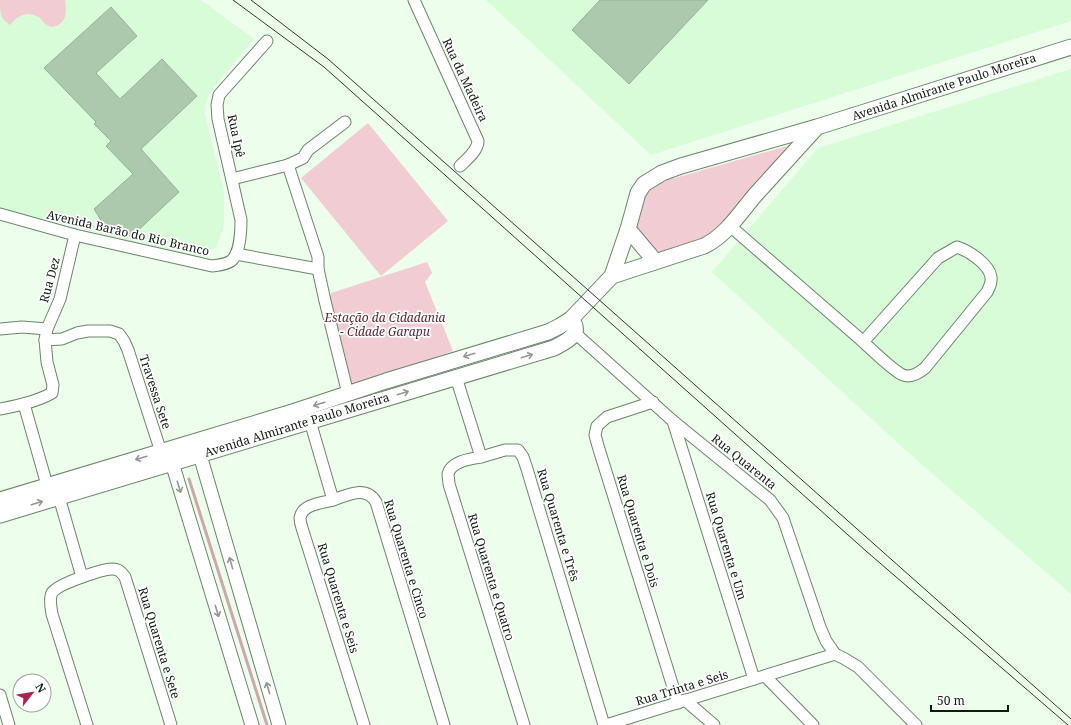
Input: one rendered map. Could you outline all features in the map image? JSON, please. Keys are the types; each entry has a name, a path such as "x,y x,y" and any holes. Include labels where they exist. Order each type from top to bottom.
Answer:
{"main road":[{"name":"Avenida Almirante Paulo Moreira","path":"612,276 628,229 638,193 644,184 662,174 681,166 818,128 1071,47"},
{"name":"Avenida Almirante Paulo Moreira","path":"0,500 47,486 167,455 310,421 554,348 569,340 573,326 601,286 612,276 711,242 723,233 757,193 818,128"},
{"path":"628,229 655,262"},
{"name":"Avenida Almirante Paulo Moreira","path":"198,448 386,381 548,332 560,326 573,326"},
{"path":"424,369 429,385"},
{"name":"Avenida Almirante Paulo Moreira","path":"0,515 59,496 167,455"}],"street":[{"name":"Rua da Madeira","path":"414,0 478,141 478,145 460,166"},
{"name":"Rua Ipê","path":"236,254 241,235 241,220 218,119 217,105 219,95 267,41"},
{"path":"232,179 288,165 303,158 308,150 346,122"},
{"path":"288,165 318,257 318,269 348,394"},
{"name":"Avenida Barão do Rio Branco","path":"0,214 75,235 212,266 222,265 232,260 236,254"},
{"path":"730,226 863,342 894,369 904,375 911,376 918,374 925,368 987,292 991,285 989,271 983,264 964,249 956,247 948,251 938,258 863,342"},
{"name":"Rua Dez","path":"46,335 60,299 75,235"},
{"path":"236,254 318,269"},
{"name":"Rua Quarenta","path":"573,326 652,402 770,500 777,508 788,530 820,627 826,641 835,654"},
{"path":"0,330 22,327 46,335 47,362 53,385 52,393 24,404 0,409"},
{"name":"Travessa Sete","path":"46,335 62,339 88,331 110,331 119,334 128,350 167,455"},
{"path":"456,377 481,457"},
{"name":"Rua Quarenta e Dois","path":"652,402 607,417 597,426 596,435 598,446 682,701"},
{"path":"24,404 47,486"},
{"name":"Rua Quarenta e Um","path":"673,420 759,678"},
{"path":"310,421 333,500"},
{"path":"198,448 279,725"},
{"name":"Rua Quarenta e Três","path":"481,457 511,449 518,450 523,457 605,725"},
{"path":"167,455 252,725"},
{"name":"Rua Quarenta e Quatro","path":"481,457 458,463 451,468 448,474 449,484 524,725"},
{"name":"Rua Quarenta e Cinco","path":"333,500 360,492 368,493 376,502 444,725"},
{"path":"59,496 82,577 60,586 51,594 52,614 87,725"},
{"name":"Rua Quarenta e Seis","path":"333,500 310,506 304,510 300,518 364,725"},
{"name":"Rua Quarenta e Sete","path":"82,577 112,569 120,570 125,576 170,725"},
{"path":"835,654 858,667 916,725"},
{"name":"Rua Trinta e Seis","path":"605,725 835,654"},
{"path":"759,678 813,725"},
{"path":"0,695 9,725"},
{"path":"682,701 714,725"}],"shaded area":[{"path":"0,0 201,0 254,39 214,87 208,96 206,104 205,113 207,123 224,191 223,229 216,248 189,256 0,208"},
{"path":"486,0 1071,0 1071,21 651,155"},
{"path":"1071,69 1071,594 912,456 712,272 818,148"}],"green space":[{"path":"0,0 65,0 65,17 61,23 52,27 46,25 40,18 32,14 28,14 20,16 10,25 1,15"},
{"path":"368,123 448,221 381,276 301,178"},
{"path":"794,144 711,240 655,255 640,236 636,224 637,218 644,199 653,188 668,180"},
{"name":"Estação da Cidadania - Cidade Garapu","path":"427,262 432,273 425,282 453,351 352,386 330,303 331,293"}],"building":[{"path":"600,0 708,0 629,84 572,30"},
{"path":"111,7 137,36 96,73 120,99 162,59 197,96 141,149 179,192 132,236 107,230 94,209 133,174 106,146 111,141 94,124 96,122 44,68"}],"waterway":[{"path":"189,479 267,725"}],"tram line":[{"path":"233,0 324,67 866,551 1068,725"},
{"path":"251,0 328,59 1071,719"}]}
